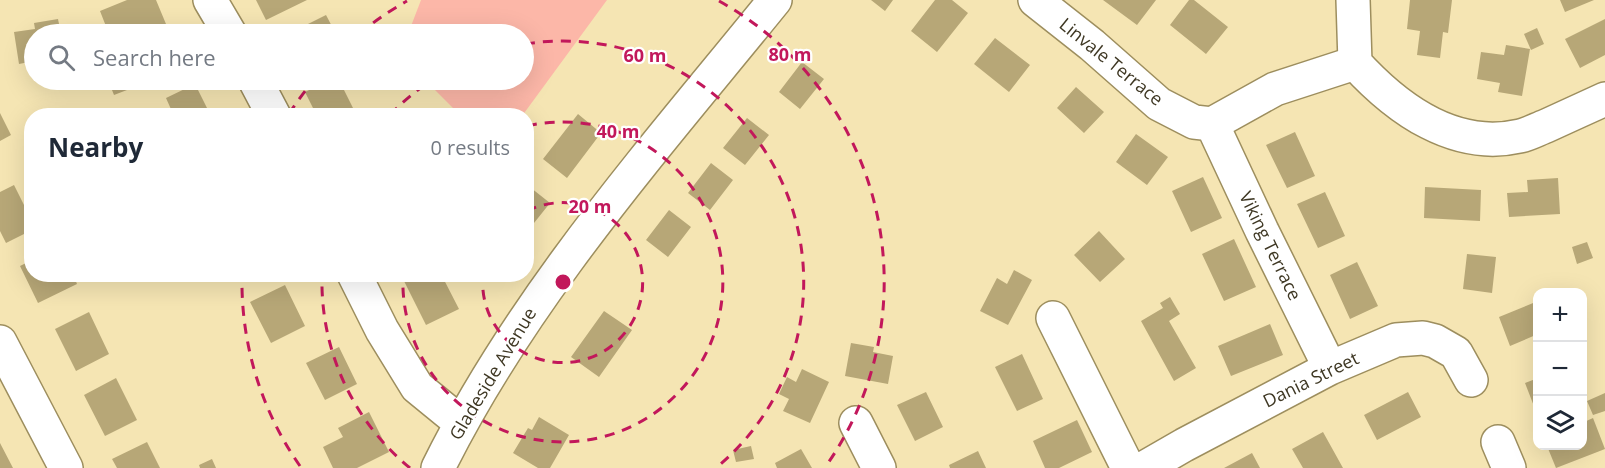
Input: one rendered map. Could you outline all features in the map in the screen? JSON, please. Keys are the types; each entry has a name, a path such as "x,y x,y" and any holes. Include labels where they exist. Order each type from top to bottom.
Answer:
{"street":[{"path":"210,0 224,24"},
{"name":"Gladeside Avenue","path":"438,468 461,423 525,318 638,170 775,0"},
{"name":"Linvale Terrace","path":"1035,0 1092,45 1159,104 1194,122 1212,124"},
{"path":"1353,0 1355,63 1374,84 1402,108 1449,132 1489,141 1522,136 1605,99"},
{"path":"1212,124 1275,89 1355,63"},
{"path":"260,90 270,108"},
{"name":"Viking Terrace","path":"1212,124 1330,368"},
{"path":"358,282 382,330 417,387 461,423"},
{"path":"1053,318 1128,468"},
{"name":"Dania Street","path":"1144,468 1330,368 1396,340 1423,338 1435,341 1456,353 1471,380"},
{"path":"0,342 66,468"},
{"path":"856,423 879,468"}],"shaded area":[{"path":"421,0 607,0 528,108 453,108 435,90 534,90 534,24 412,24"}],"building":[{"path":"127,0 156,0 166,24 105,24 100,11"},
{"path":"256,0 307,0 266,20"},
{"path":"871,0 893,0 885,11"},
{"path":"935,0 952,0 968,13 937,52 911,31"},
{"path":"1103,0 1156,0 1137,25"},
{"path":"1189,0 1194,0 1228,27 1206,54 1170,25"},
{"path":"1410,0 1452,0 1448,33 1443,32 1440,58 1417,55 1420,31 1407,29"},
{"path":"1560,0 1594,0 1565,12"},
{"path":"326,15 331,24 308,24"},
{"path":"58,19 59,24 34,24"},
{"path":"1605,19 1605,55 1580,68 1565,39"},
{"path":"1537,28 1544,44 1531,50 1524,34"},
{"path":"24,31 24,63 19,64 14,32"},
{"path":"995,38 1030,65 1009,92 974,64"},
{"path":"1506,45 1530,49 1522,96 1498,92 1500,83 1477,79 1481,52 1504,55"},
{"path":"802,62 824,79 800,109 779,92"},
{"path":"1076,87 1104,112 1084,133 1057,108"},
{"path":"112,90 127,90 114,95"},
{"path":"183,90 198,90 207,108 170,108 166,98"},
{"path":"344,90 353,108 313,108 305,92"},
{"path":"0,113 11,135 0,141"},
{"path":"578,114 601,133 567,178 543,159"},
{"path":"747,118 769,135 745,165 723,148"},
{"path":"1295,132 1315,176 1287,188 1266,145"},
{"path":"1136,134 1168,157 1147,185 1116,162"},
{"path":"711,163 733,180 710,210 688,193"},
{"path":"1203,177 1222,218 1191,232 1172,191"},
{"path":"1558,178 1560,214 1509,217 1507,193 1528,192 1527,180"},
{"path":"14,185 24,205 24,234 6,243 0,231 0,192"},
{"path":"1425,187 1481,190 1480,221 1424,218"},
{"path":"534,190 550,203 534,223"},
{"path":"1325,192 1345,236 1318,248 1297,204"},
{"path":"669,210 691,227 668,257 646,240"},
{"path":"1099,231 1125,259 1100,282 1074,255"},
{"path":"1234,239 1256,287 1224,301 1202,254"},
{"path":"1587,242 1593,258 1577,264 1572,247"},
{"path":"1467,254 1496,257 1492,293 1463,289"},
{"path":"1357,262 1378,306 1350,319 1330,275"},
{"path":"1014,270 1032,280 1008,325 980,311 997,278 1007,284"},
{"path":"28,282 76,282 77,284 38,303"},
{"path":"404,282 445,282 459,309 426,325"},
{"path":"285,285 305,326 271,343 250,302"},
{"path":"1170,297 1180,314 1169,321 1196,368 1174,381 1141,321 1163,308 1160,303"},
{"path":"1533,303 1533,336 1510,346 1499,317"},
{"path":"604,311 632,330 599,377 571,357"},
{"path":"89,312 109,354 76,371 55,329"},
{"path":"1270,324 1283,355 1231,376 1218,346"},
{"path":"851,343 874,347 873,352 893,356 888,384 845,376"},
{"path":"339,347 357,384 325,400 306,363"},
{"path":"1022,354 1043,399 1017,411 995,367"},
{"path":"802,369 829,382 810,423 783,411 789,399 779,394 787,377 796,382"},
{"path":"116,378 137,420 105,436 84,395"},
{"path":"1533,380 1533,404 1525,383"},
{"path":"926,392 943,427 915,441 897,405"},
{"path":"1408,392 1421,417 1377,440 1364,415"},
{"path":"1605,393 1605,411 1593,415 1587,401"},
{"path":"369,412 389,452 357,468 333,468 323,447 343,437 338,428"},
{"path":"539,417 569,435 550,468 538,468 513,453 528,428 532,430"},
{"path":"1593,418 1605,449 1556,468 1549,450 1587,450 1587,421"},
{"path":"1077,420 1092,452 1059,468 1045,468 1033,441"},
{"path":"1323,432 1343,468 1303,468 1292,449"},
{"path":"147,442 160,468 117,468 112,459"},
{"path":"0,443 13,468 0,468"},
{"path":"751,446 754,459 736,462 733,450"},
{"path":"801,449 812,468 777,468 775,463"},
{"path":"978,451 986,468 950,468 949,465"},
{"path":"1252,453 1260,468 1224,468"},
{"path":"212,459 216,468 200,468 199,465"}]}
